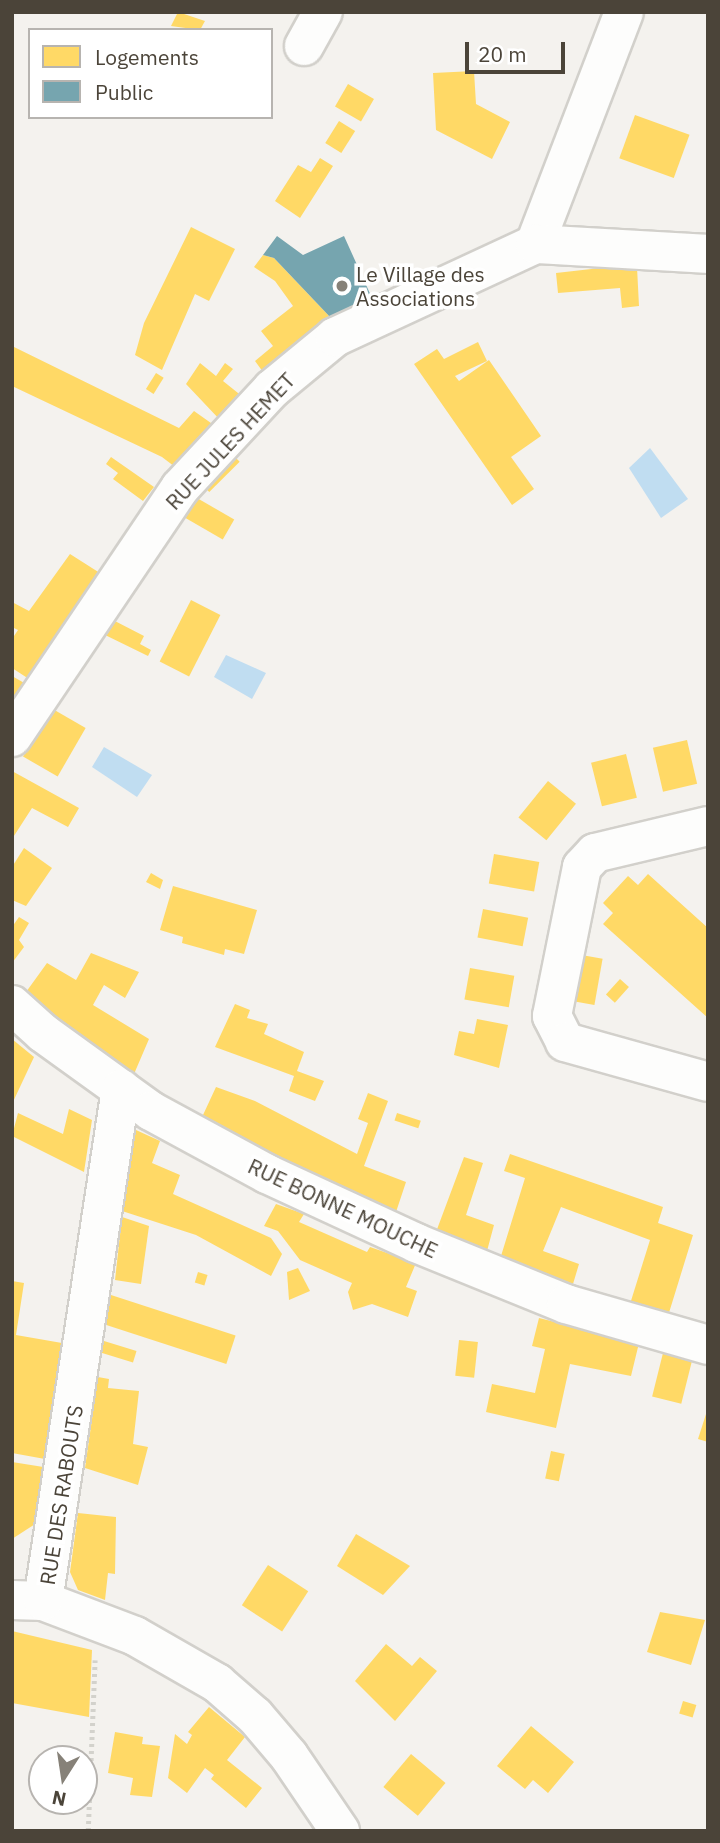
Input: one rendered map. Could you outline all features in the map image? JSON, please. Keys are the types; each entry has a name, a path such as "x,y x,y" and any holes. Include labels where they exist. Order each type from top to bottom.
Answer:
{"street":[{"path":"304,47 323,12"},
{"path":"624,12 535,244 708,254"},
{"name":"RUE JULES HEMET","path":"12,737 180,488 272,389 335,337 535,244"},
{"path":"708,827 595,853 582,867 552,1016 565,1042 708,1082"},
{"name":"RUE BONNE MOUCHE","path":"12,1005 151,1111 267,1174 416,1243 565,1304 708,1345"},
{"name":"RUE DES RABOUTS","path":"121,1089 53,1555 27,1600 135,1636 217,1683 255,1716 289,1756 340,1831"}],"path":[{"path":"89,1831 97,1622"}],"water":[{"path":"650,448 688,499 661,518 629,468"},
{"path":"226,655 266,673 252,699 214,677"},
{"path":"104,747 152,775 137,797 92,767"}],"building: Logements":[{"path":"178,12 205,21 201,28 171,26"},
{"path":"474,71 476,104 510,122 492,159 436,130 433,73"},
{"path":"348,84 374,99 361,122 335,107"},
{"path":"635,115 690,135 674,178 619,158"},
{"path":"339,121 355,131 341,153 325,143"},
{"path":"320,158 333,166 300,218 275,201 298,165 311,172"},
{"path":"191,227 235,249 209,301 195,294 162,370 135,355 144,323"},
{"path":"263,255 274,258 331,318 263,372 255,361 273,346 261,331 293,306 275,281 254,267"},
{"path":"618,266 637,267 639,306 622,308 620,288 558,293 556,273"},
{"path":"478,342 487,361 455,376 459,381 489,360 541,436 511,457 534,489 512,505 414,364 437,349 444,359"},
{"path":"12,346 179,428 194,411 218,428 179,470 162,457 12,386"},
{"path":"200,363 216,376 225,363 233,369 223,381 243,397 221,421 186,384"},
{"path":"156,373 164,378 154,394 146,389"},
{"path":"234,456 240,462 209,492 204,486"},
{"path":"111,457 154,487 143,501 113,479 118,473 106,464"},
{"path":"197,498 234,520 223,539 186,518"},
{"path":"70,554 103,575 29,679 12,668 12,639 18,630 12,627 12,602 29,611"},
{"path":"191,600 220,615 189,676 160,661"},
{"path":"111,619 144,636 140,644 151,650 148,656 101,633"},
{"path":"12,676 26,684 12,703"},
{"path":"51,708 86,728 58,776 23,756"},
{"path":"687,740 697,784 663,792 653,748"},
{"path":"626,754 637,798 602,806 591,763"},
{"path":"12,771 79,808 68,827 32,808 12,839"},
{"path":"548,781 576,804 546,840 518,818"},
{"path":"24,848 52,868 26,906 12,900 12,867"},
{"path":"494,854 539,862 534,892 489,884"},
{"path":"151,873 163,880 160,889 146,882"},
{"path":"648,874 708,928 708,1018 603,924 613,913 603,903 628,876 638,885"},
{"path":"173,886 257,910 244,954 225,949 224,955 182,943 183,937 160,930"},
{"path":"483,909 528,918 523,946 477,937"},
{"path":"19,917 29,923 19,940 24,947 12,963 12,927"},
{"path":"91,953 139,972 125,998 104,985 93,1005 149,1039 134,1074 65,1033 21,999 47,963 76,980"},
{"path":"576,954 603,959 594,1005 568,1000"},
{"path":"470,968 514,976 509,1007 464,1000"},
{"path":"620,979 629,987 615,1003 606,995"},
{"path":"235,1004 250,1010 247,1018 268,1024 264,1034 304,1052 297,1071 324,1081 315,1101 289,1091 294,1076 215,1047"},
{"path":"477,1019 508,1025 499,1068 454,1055 459,1031 474,1034"},
{"path":"12,1039 34,1057 12,1104"},
{"path":"216,1087 255,1101 357,1154 368,1123 358,1119 368,1093 388,1101 364,1166 406,1182 395,1215 267,1155 203,1115"},
{"path":"69,1109 92,1120 84,1172 12,1136 18,1113 63,1134"},
{"path":"397,1113 421,1121 418,1128 395,1121"},
{"path":"136,1130 160,1141 152,1163 180,1175 173,1194 271,1238 282,1254 271,1276 196,1235 122,1211"},
{"path":"510,1154 663,1207 658,1223 693,1235 668,1316 630,1304 650,1240 561,1207 543,1251 579,1264 573,1284 501,1256 525,1178 504,1171"},
{"path":"464,1157 483,1163 466,1215 494,1225 487,1251 436,1232"},
{"path":"276,1204 304,1214 299,1222 367,1252 370,1247 416,1263 406,1287 417,1291 408,1317 372,1304 353,1310 348,1292 352,1283 300,1260 278,1231 264,1226"},
{"path":"122,1217 149,1226 141,1284 115,1280"},
{"path":"298,1268 310,1291 289,1300 287,1272"},
{"path":"198,1272 208,1275 204,1285 195,1283"},
{"path":"12,1281 24,1283 16,1335 62,1343 45,1459 12,1453"},
{"path":"111,1295 236,1335 226,1364 102,1324"},
{"path":"539,1318 639,1343 631,1376 570,1364 556,1428 486,1412 492,1384 535,1393 545,1349 532,1346"},
{"path":"459,1340 478,1342 474,1378 455,1376"},
{"path":"104,1341 137,1351 133,1362 100,1352"},
{"path":"664,1349 693,1356 681,1404 652,1397"},
{"path":"98,1377 109,1379 108,1388 139,1391 133,1444 148,1447 138,1485 85,1468"},
{"path":"708,1411 708,1442 698,1439"},
{"path":"551,1451 565,1454 559,1481 545,1478"},
{"path":"12,1462 56,1469 46,1517 12,1539"},
{"path":"78,1513 116,1517 115,1574 108,1573 105,1600 78,1590 70,1572"},
{"path":"356,1534 410,1566 383,1595 337,1566"},
{"path":"268,1565 308,1591 282,1631 242,1605"},
{"path":"660,1612 705,1620 691,1665 647,1652"},
{"path":"12,1631 92,1650 89,1717 12,1703"},
{"path":"386,1644 412,1666 420,1657 437,1671 395,1721 355,1681"},
{"path":"683,1701 696,1705 693,1718 679,1713"},
{"path":"209,1707 245,1737 227,1760 262,1788 246,1808 211,1779 214,1775 205,1768 187,1793 168,1778 175,1734 187,1744 192,1735 188,1732"},
{"path":"531,1726 574,1762 548,1793 533,1780 525,1789 497,1766"},
{"path":"115,1732 143,1737 142,1744 160,1746 152,1797 130,1795 133,1778 108,1773"},
{"path":"411,1754 445,1783 418,1816 383,1787"}],"building: Public":[{"path":"277,236 303,255 344,236 372,298 331,318 274,258 263,255"}],"place":[{"name":"Le Village des Associations","path":"342,286"}]}
